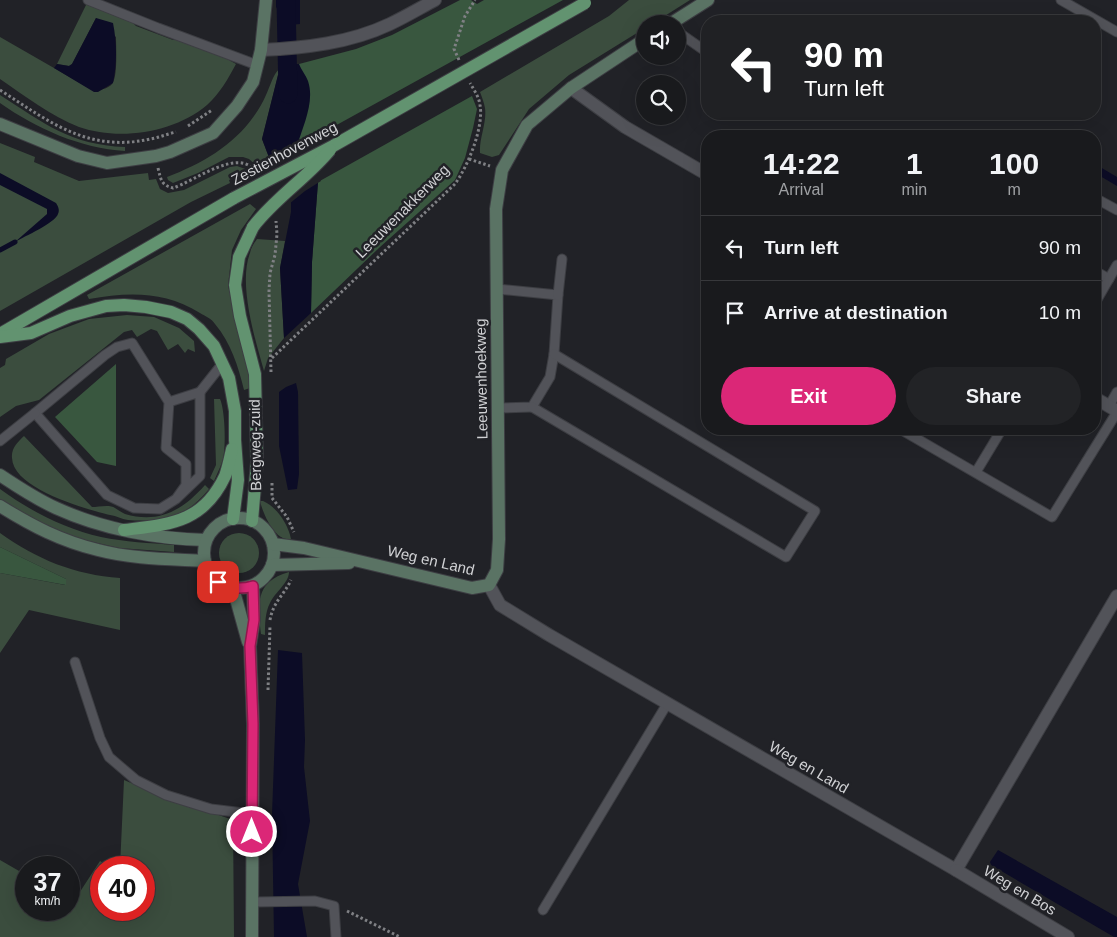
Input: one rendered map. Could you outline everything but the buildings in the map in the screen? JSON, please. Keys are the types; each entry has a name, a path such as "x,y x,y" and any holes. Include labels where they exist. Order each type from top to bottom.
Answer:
{"main road":[{"name":"Zestienhovenweg","path":"0,335 234,198 333,146 587,1"},
{"path":"252,521 257,462 255,374 240,316 235,285 238,257 253,227 266,210 316,166 333,146"},
{"path":"0,335 31,333 70,316 96,308 124,305 171,312 199,329 214,346 229,378 235,411 238,480 234,519"},
{"path":"124,530 185,519 199,510 210,500 225,475 235,440"}],"street":[{"path":"0,124 78,156 107,163 156,156 170,152 213,132 237,106 253,82 262,50 266,0"},
{"path":"262,50 338,42 390,24 435,0"},
{"path":"684,15 708,0"},
{"name":"Leeuwenhoekweg","path":"489,586 498,570 499,547 496,209 502,170 528,125 571,88 636,45"},
{"path":"571,88 625,127 701,171"},
{"path":"1101,402 1114,410"},
{"path":"0,475 26,493 86,520 124,530 178,540 206,540"},
{"path":"0,506 33,527 64,540 99,551 204,562"},
{"path":"234,519 252,521 265,530 273,544 274,558 272,565 265,578 253,586 233,588 225,586 212,576 204,562 206,540 217,526 225,521 234,519"},
{"name":"Weg en Land","path":"273,544 297,546 472,588 489,586 494,598 500,605 667,704 956,870"},
{"name":"Weg en Land","path":"272,565 366,562"},
{"path":"252,937 253,724 250,646 254,620 253,586"},
{"path":"233,588 250,646"},
{"path":"956,870 1117,596"},
{"name":"Weg en Bos","path":"956,870 1068,937"}],"lane":[{"path":"88,0 257,65"},
{"path":"1061,0 1087,15"},
{"path":"1101,23 1117,32"},
{"path":"686,38 701,48"},
{"path":"1101,201 1117,210"},
{"path":"532,407 550,377 554,354 562,259"},
{"path":"1101,292 1117,265"},
{"path":"1101,274 1109,278"},
{"path":"497,289 558,296"},
{"path":"0,441 105,355 117,347 132,343 169,402 166,448 186,464 186,485 176,499"},
{"path":"498,408 532,407 786,558 815,511 554,354"},
{"path":"169,402 200,392 223,363"},
{"path":"35,413 107,495 134,508 160,509 176,499 200,476 200,392"},
{"path":"1101,432 1114,410 1117,392"},
{"path":"911,435 1052,517 1100,435"},
{"path":"976,472 998,435"},
{"path":"76,662 100,738 109,757 136,780 166,795 211,809 252,814"},
{"path":"543,910 667,704"},
{"path":"252,902 315,901 334,906 336,937"}],"path":[{"path":"463,68 454,49 465,16 475,0"},
{"name":"Leeuwenakkerweg","path":"271,358 455,184 464,172 481,114 479,100 467,76"},
{"path":"0,90 57,126 76,135 98,140 122,142 149,140 186,127 213,109"},
{"path":"469,160 502,170"},
{"path":"159,171 162,181 166,186 173,188 228,163 244,163 253,169"},
{"path":"271,376 269,291 270,273 275,255 277,234 276,217"},
{"name":"Bergweg-zuid","path":"272,479 272,498 291,524 297,546"},
{"path":"268,697 272,611 275,603 287,588 294,575 297,564"},
{"path":"334,906 400,937"}],"green space":[{"path":"460,0 471,0 477,4 484,0 563,0 296,146 299,64 356,49 392,35"},
{"path":"629,0 690,0 666,15 636,15 636,34 569,75 529,109 499,155 492,157 480,153 485,106 480,92 609,16"},
{"path":"87,3 130,20 136,26 173,40 183,40 220,55 236,64 212,100 194,115 179,122 146,132 128,134 95,131 79,127 48,111 0,79 0,37 94,91 106,88 112,84 115,75 116,37 96,18 72,64 69,66 57,64"},
{"path":"290,64 278,75 262,139 270,160 257,166 249,159 243,157 229,157 173,183 168,180 167,177 215,153 246,127 258,111 277,72 280,68"},
{"path":"0,95 58,131 88,142 125,147 125,151 92,146 44,129 0,103"},
{"path":"472,96 477,109 465,158 455,180 380,247 311,313 312,262 318,182"},
{"path":"0,143 35,157 34,162 79,181 148,173 149,180 156,179 160,189 168,193 184,190 230,167 237,166 248,170 229,180 230,183 191,202 0,311"},
{"path":"250,204 256,209 241,230 232,250 228,286 247,357 250,388 244,390 233,355 221,331 212,321 200,313 173,301 146,295 118,295 89,299 87,295"},
{"path":"257,239 285,241 280,268 284,338 268,358 264,371 249,312 246,280 250,251"},
{"path":"127,315 154,317 179,328 194,341 195,352 188,349 185,353 178,344 168,350 157,331 151,329 137,337 132,330 124,332 39,400 16,406 0,417 0,368 5,365 6,359 49,334 89,319"},
{"path":"116,364 116,466 97,462 55,417"},
{"path":"214,399 220,399 222,404 225,437 223,459 214,481 210,478 216,465"},
{"path":"24,436 92,507 110,506 125,514 137,517 159,516 179,508 205,485 209,489 190,507 179,514 166,518 128,520 99,512 52,496 24,479 16,469 12,454 17,443"},
{"path":"0,489 23,505 74,529 110,539 174,545 174,552 119,548 80,539 49,528 0,499"},
{"path":"260,501 273,507 285,522 291,539 285,539 275,532 267,520"},
{"path":"0,533 28,551 57,564 87,573 120,578 120,630 29,610 0,653 0,573 65,585 66,579 0,547"},
{"path":"243,533 250,536 256,542 259,553 258,561 250,570 243,573 235,573 228,570 220,561 219,549 222,542 231,534"},
{"path":"0,547 66,579 66,585 0,573"},
{"path":"289,572 287,580 268,607 265,635 261,634 259,604 264,588 278,576"},
{"path":"124,780 233,820 234,937 0,937 0,860 15,869 15,921 80,921 80,892 90,876 90,921 155,921 155,856 121,856"}],"water":[{"path":"276,0 300,0 300,24 290,25 276,7"},
{"path":"96,18 113,23 116,61 113,83 98,92 94,92 54,68 57,64 69,66 72,64"},
{"path":"290,64 299,64 310,89 309,106 297,146 318,182 312,262 311,313 284,338 280,268 291,212 291,198 270,160 262,139 278,75"},
{"path":"1101,168 1117,177 1117,186 1101,177"},
{"path":"0,173 56,203 59,211 56,218 15,242 47,214 47,209 0,185"},
{"path":"296,383 298,392 299,474 297,489 288,490 279,446 279,392"},
{"path":"278,650 302,653 304,767 310,821 298,884 307,937 274,937 272,815"},
{"path":"998,850 1117,917 1117,937 991,865 990,862"}],"pier":[{"path":"301,140 299,145 321,181 289,204 289,198 267,159"}],"waterway":[{"path":"286,0 288,94"},
{"path":"0,250 15,242"}],"route":[{"path":"218,582 225,586 240,589 253,586 254,620 250,646 253,724 252,832"}]}
